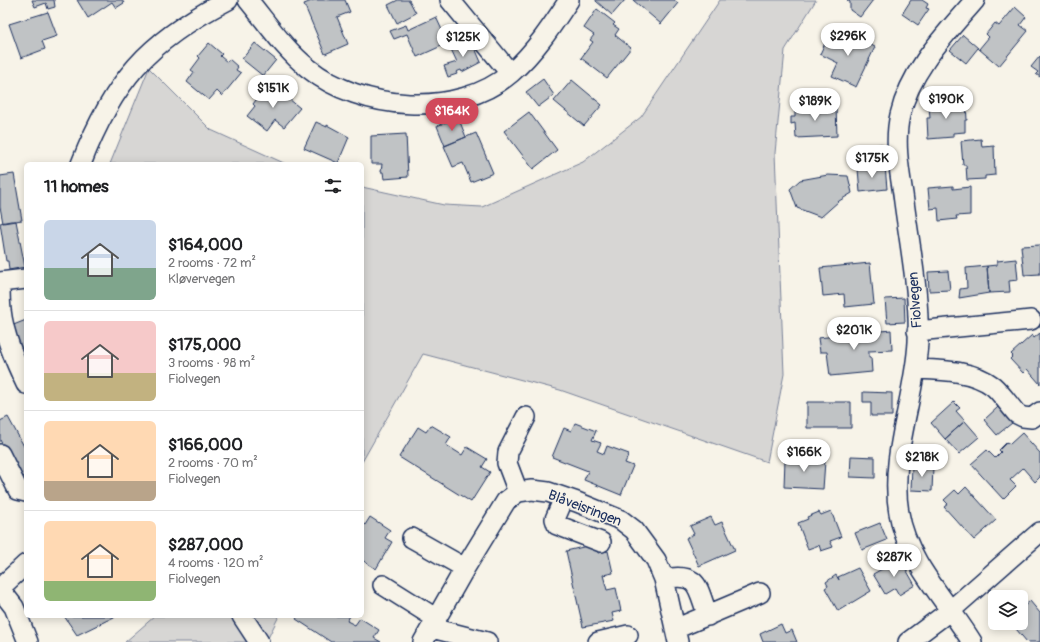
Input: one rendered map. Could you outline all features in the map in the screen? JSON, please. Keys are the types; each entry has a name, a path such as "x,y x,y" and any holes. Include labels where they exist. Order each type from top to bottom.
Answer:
{"street":[{"path":"82,162 108,104 122,82 146,56 174,32 202,13 228,0"},
{"path":"248,0 287,47 307,68 325,80 344,89 383,102 424,103 452,100 494,85 510,73 528,56 569,0"},
{"path":"450,0 510,73"},
{"name":"Fiolvegen","path":"972,642 915,555 906,536 899,514 897,492 898,462 915,369 917,331 916,299 899,170 898,138 900,115 912,80 925,61 975,0"},
{"path":"24,279 0,282 1,310 5,330 15,360 24,380"},
{"path":"917,331 1031,320"},
{"path":"915,369 946,371 980,379 992,386 1017,414 1023,417 1032,418 1040,412"},
{"path":"431,630 465,568 506,501 518,492 507,463 508,452 526,417"},
{"path":"0,454 18,490 24,492"},
{"name":"Blåveisringen","path":"518,492 532,490 564,498 621,520 634,530 656,560 664,579 676,635"},
{"path":"564,498 555,519 558,525 601,542"},
{"path":"908,642 951,610 1040,532"},
{"path":"412,538 465,568"},
{"path":"24,566 0,588 14,607 28,642"},
{"path":"664,579 680,576 692,579 697,586 708,616"},
{"path":"383,585 431,630 487,642"},
{"path":"676,635 708,616 760,593"},
{"path":"243,618 259,642"},
{"path":"598,642 628,635"}],"shaded area":[{"path":"720,0 816,0 785,50 775,153 784,374 767,462 560,390 423,354 364,458 364,187 444,205 482,207 583,162 641,117"},
{"path":"149,68 211,130 282,162 111,162"},
{"path":"153,618 278,618 266,642 125,642"}],"building":[{"path":"32,0 54,0 55,7 48,9 46,3 35,7"},
{"path":"77,0 122,0 124,3 116,8 112,2 88,18"},
{"path":"314,0 345,0 350,12 337,17 348,44 325,54 304,4"},
{"path":"398,0 409,0 416,13 397,23 388,5"},
{"path":"596,0 625,0 612,15"},
{"path":"633,0 674,0 678,3 661,24"},
{"path":"847,0 873,0 860,17 850,10 850,2"},
{"path":"911,0 922,0 928,4 926,8 929,9 918,25 902,14"},
{"path":"1015,7 1026,17 1020,25 1028,31 999,66 979,49 989,37 986,34 995,23 999,26"},
{"path":"597,9 615,23 613,25 619,29 615,35 631,48 607,78 581,58 593,42 590,40 594,35 584,28"},
{"path":"48,12 57,36 42,41 45,49 21,58 9,24"},
{"path":"436,17 448,43 417,57 407,34 394,39 390,31 406,25 408,30"},
{"path":"831,30 849,38 851,35 875,47 856,87 832,76 838,63 820,54"},
{"path":"963,35 978,48 966,63 950,50"},
{"path":"471,39 481,62 462,72 461,70 456,72 457,74 448,77 444,66 457,62 451,49"},
{"path":"209,43 222,54 220,56 227,62 229,59 238,67 236,70 241,73 222,96 217,91 209,100 187,82 194,72 191,70 200,58 198,56"},
{"path":"255,43 276,60 263,76 242,59"},
{"path":"1040,56 1040,77 1036,74 1038,72 1031,67"},
{"path":"543,79 554,95 538,107 526,92"},
{"path":"572,80 602,105 584,126 554,101"},
{"path":"272,85 300,108 284,127 275,120 267,131 247,116 255,106 253,104 262,92 265,94"},
{"path":"934,99 943,99 943,104 945,105 966,104 967,120 965,120 965,132 953,133 953,137 928,139 927,118 930,118 929,106 934,105"},
{"path":"836,107 837,136 796,138 795,123 791,124 791,117 795,117 795,109"},
{"path":"529,112 557,150 533,169 504,131"},
{"path":"458,117 466,137 445,146 437,126"},
{"path":"316,122 327,127 327,125 349,137 338,162 304,148"},
{"path":"476,133 493,173 471,182 463,163 453,167 444,146"},
{"path":"406,134 408,177 384,179 383,172 381,172 382,164 371,164 371,136"},
{"path":"981,139 982,147 994,146 995,175 985,176 985,179 967,180 966,165 963,165 961,141"},
{"path":"882,144 884,164 864,165 862,146"},
{"path":"885,166 887,189 860,192 858,169"},
{"path":"14,174 22,220 3,223 0,207 0,176"},
{"path":"828,175 848,176 852,193 839,201 821,217 797,208 790,189 800,180"},
{"path":"953,186 953,189 970,187 970,215 956,216 957,219 939,221 938,208 930,209 928,188"},
{"path":"16,221 24,267 9,270 8,261 6,261 0,223"},
{"path":"1040,245 1040,274 1024,275 1021,246"},
{"path":"1016,259 1018,280 1009,281 1010,292 989,293 987,266 997,265 997,261"},
{"path":"870,263 874,304 845,307 844,294 823,296 820,268"},
{"path":"987,266 989,293 959,298 960,289 967,288 966,268"},
{"path":"948,271 950,290 929,291 928,272"},
{"path":"904,298 905,322 887,323 885,299"},
{"path":"24,321 24,360 11,326"},
{"path":"891,330 892,350 869,351 872,372 830,376 827,352 820,352 818,338"},
{"path":"1040,333 1040,384 1027,369 1023,373 1010,359 1013,356 1011,354 1032,335 1034,338"},
{"path":"863,392 892,393 892,416 871,416 871,402 863,402"},
{"path":"807,402 851,402 851,428 807,428"},
{"path":"954,402 960,408 956,411 965,421 945,439 931,423"},
{"path":"998,407 1012,423 997,435 984,420"},
{"path":"8,417 24,446 24,476 21,478 0,440 0,421"},
{"path":"965,421 979,437 959,454 945,439"},
{"path":"575,423 596,431 592,440 601,443 597,451 604,454 607,446 629,454 625,463 633,466 621,495 584,480 588,471 552,457 564,428 571,431"},
{"path":"431,425 451,437 446,445 462,455 467,447 487,459 482,467 490,472 471,502 399,457 418,427 426,432"},
{"path":"1022,433 1040,453 1040,477 1035,482 1023,468 1010,480 1016,486 1003,499 971,464 987,450 995,458 1001,452 999,450 1007,442 1010,444"},
{"path":"797,456 814,457 814,460 825,461 823,489 784,487 785,459 797,459"},
{"path":"851,456 875,457 875,478 850,477"},
{"path":"912,466 933,467 932,491 911,490"},
{"path":"966,487 996,520 974,540 944,507 948,504 944,500 955,490 959,494"},
{"path":"831,511 841,537 830,541 833,547 821,551 819,545 808,549 798,523 819,512 821,515"},
{"path":"370,517 390,530 385,538 392,542 376,569 364,561 364,524"},
{"path":"711,517 715,525 722,522 735,550 699,566 686,538 694,534 690,526"},
{"path":"880,523 887,540 862,550 855,533"},
{"path":"596,544 598,553 608,551 613,573 603,575 607,590 616,588 621,611 612,613 614,621 583,627 566,551"},
{"path":"900,559 915,585 899,595 895,588 885,594 873,574"},
{"path":"858,568 871,591 838,611 825,588 828,586 826,582 836,575 839,580 838,577"},
{"path":"1030,601 1040,613 1040,642 1027,642 1017,630 1028,630 1028,603"},
{"path":"65,618 112,618 77,635"},
{"path":"349,618 347,621 355,625 360,618 379,630 374,638 381,642 331,642 296,619"},
{"path":"781,624 785,633 792,630 797,642 763,642 760,634"}]}
